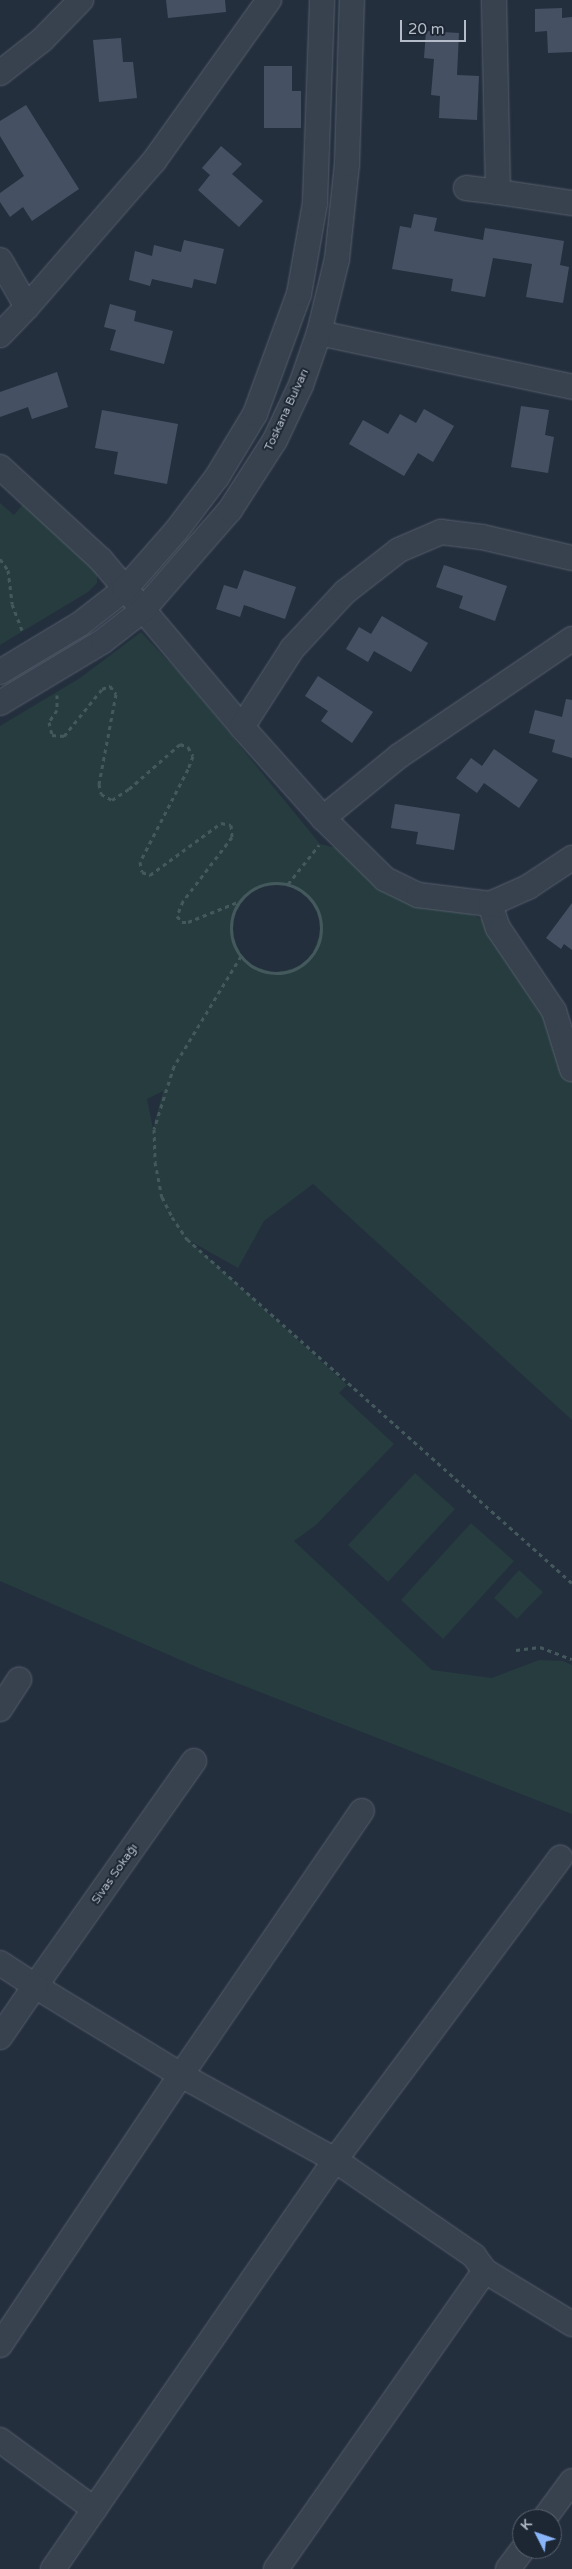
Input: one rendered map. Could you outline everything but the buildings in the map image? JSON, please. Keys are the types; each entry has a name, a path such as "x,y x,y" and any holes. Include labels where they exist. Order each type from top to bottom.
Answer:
{"street":[{"path":"0,73 42,40 81,0"},
{"path":"0,335 27,307 154,160 269,0"},
{"path":"0,672 80,624 125,589 176,532 206,492 255,414 299,294 315,203 322,0"},
{"name":"Toskana Bulvarı","path":"0,703 49,676 103,642 143,610 230,510 275,440 301,385 319,333 337,259 347,164 352,0"},
{"path":"494,0 498,192"},
{"path":"466,188 572,203"},
{"path":"0,260 27,307"},
{"path":"319,333 572,388"},
{"path":"0,466 75,535 125,589 242,727 323,818 385,879 418,895 490,904 528,887 572,858"},
{"path":"242,727 292,649 345,592 399,550 441,532 482,537 572,558"},
{"path":"323,818 400,756 572,639"},
{"path":"490,904 498,928 554,1011 572,1069"},
{"path":"0,1709 19,1680"},
{"name":"Sivas Sokağı","path":"0,2037 194,1761"},
{"path":"0,2345 181,2074 362,1811"},
{"path":"53,2569 334,2160 560,1858"},
{"path":"0,1963 181,2074 334,2160 474,2256 484,2272 572,2324"},
{"path":"276,2569 484,2272"},
{"path":"0,2440 94,2510"},
{"path":"551,2509 572,2481"}],"path":[{"path":"0,559 8,570 18,626 36,652"},
{"path":"49,676 54,683 58,699 57,710 49,722 52,735 64,736 102,689 110,686 116,694 99,784 102,794 112,800 129,790 180,744 188,747 193,756 140,862 142,872 150,875 221,823 231,825 232,838 183,901 177,916 182,922 188,922 238,902 258,886 273,882 288,884 305,893 319,913 321,930 312,955 301,966 275,973 251,965 241,956 231,930 238,902"},
{"path":"288,884 320,844 323,818"},
{"path":"241,956 174,1066 154,1129 155,1162 162,1197 172,1217 187,1239 572,1583"},
{"path":"516,1650 540,1647 572,1659"}],"green space":[{"path":"0,503 14,515 24,503 97,573 97,583 88,592 0,645"},
{"path":"141,632 187,681 320,844 357,853 498,928 572,1068 572,1420 313,1184 264,1221 238,1268 190,1241 347,1385 339,1393 394,1444 316,1525 294,1541 432,1670 492,1678 539,1660 563,1661 572,1665 572,1814 201,1669 0,1581 0,726 80,678","holes":["273,882 288,884 305,893 319,913 321,930 312,955 301,966 275,973 251,965 241,956 231,930 234,911 247,893","163,1092 153,1128 147,1099"]},
{"path":"415,1473 455,1509 388,1582 348,1545"},
{"path":"471,1523 514,1561 443,1639 401,1600"},
{"path":"519,1570 543,1592 517,1619 494,1598"}]}
